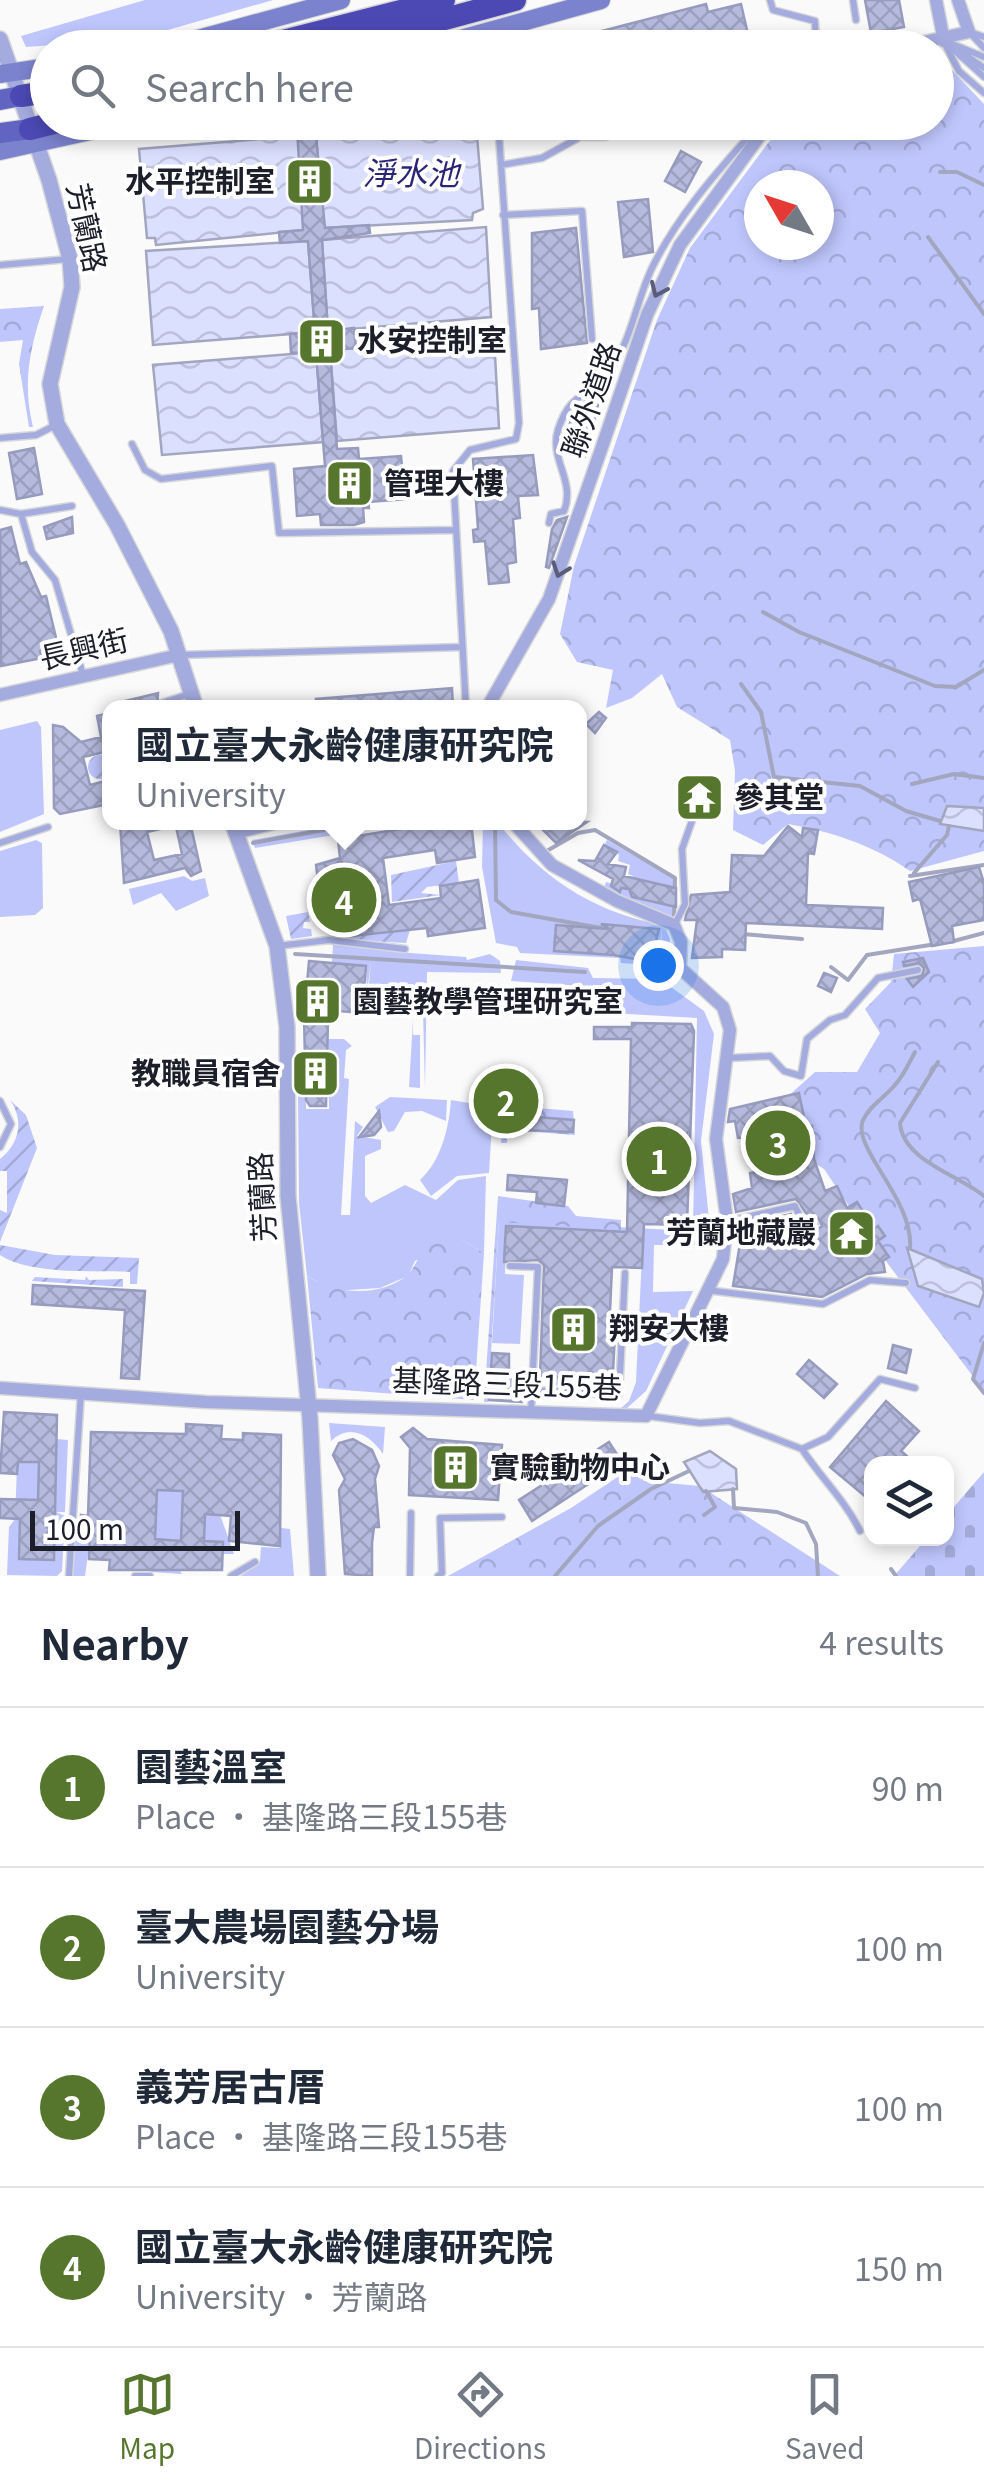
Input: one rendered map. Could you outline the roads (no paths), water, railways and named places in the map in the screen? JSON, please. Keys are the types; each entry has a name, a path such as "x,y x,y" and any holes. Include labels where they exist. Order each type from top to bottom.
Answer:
{"highway":[{"path":"326,30 444,0"},
{"path":"404,30 515,0"}],"main road":[{"path":"230,30 341,0"},
{"path":"493,30 601,0"},
{"path":"1,139 30,138"}],"street":[{"path":"936,0 942,30"},
{"path":"954,38 979,33 958,0"},
{"name":"芳蘭路","path":"0,38 11,98 30,134"},
{"name":"芳蘭路","path":"33,140 70,258 72,287 50,384 57,424 133,556 179,655 193,700"},
{"name":"聯外道路","path":"492,700 550,600 647,316 680,245 757,140"},
{"name":"長興街","path":"0,696 179,655"},
{"name":"芳蘭路","path":"235,830 278,946 287,1027 288,1196 309,1404 318,1576"},
{"path":"520,830 552,866 617,901 674,925"},
{"name":"基隆路三段155巷","path":"0,1388 646,1416 705,1290 724,1260 727,1222 716,1138 730,1030 723,1006 680,968 680,942 674,925"}],"lane":[{"path":"770,0 773,10 814,21 815,30"},
{"path":"853,0 856,20"},
{"path":"979,33 984,48"},
{"path":"954,44 984,57"},
{"path":"954,47 984,68"},
{"path":"954,49 984,77"},
{"path":"954,61 959,71 984,93"},
{"path":"465,700 453,471 470,450 516,439 519,423 499,140"},
{"path":"500,165 542,158 575,140"},
{"path":"550,523 550,514 564,511 570,495 556,434 565,412 573,398 608,374 626,343 635,306 654,264 702,187 745,140"},
{"path":"504,215 582,211 592,339"},
{"path":"0,265 70,258"},
{"path":"0,438 36,435 57,424"},
{"path":"132,444 145,470 161,479 272,466 278,534 454,530"},
{"path":"584,508 602,450"},
{"path":"570,495 593,482"},
{"path":"0,510 21,514 72,506"},
{"path":"21,514 32,552 56,580 84,675"},
{"path":"179,655 462,647"},
{"path":"674,925 685,904 682,849 693,818 691,811"},
{"path":"0,843 48,827"},
{"path":"278,946 328,940 405,949"},
{"path":"729,1058 770,1056 784,1071 802,1076 807,1039 830,1020 844,1015 878,978 918,970"},
{"path":"0,1102 11,1124 0,1147"},
{"path":"727,1222 795,1206 804,1223 815,1224"},
{"path":"510,1266 538,1267 531,1413"},
{"path":"532,1390 618,1395 625,1273"},
{"path":"705,1290 824,1304 870,1280 906,1283"},
{"path":"802,1449 828,1437 880,1379 915,1388"},
{"path":"69,1576 81,1393"},
{"path":"646,1416 730,1421 802,1449 821,1478 846,1503 860,1531"},
{"path":"410,1576 411,1513"},
{"path":"438,1576 442,1573 440,1518 502,1517"},
{"path":"231,1576 255,1562"},
{"path":"135,1576 150,1576"}],"water":[{"name":"淨水池","path":"298,140 305,230 156,245 155,238 147,238 139,149"},
{"name":"淨水池","path":"316,140 477,140 483,209 473,213 472,220 323,228"},
{"name":"淨水池","path":"486,227 491,317 328,331 322,240"},
{"name":"淨水池","path":"308,241 315,332 153,345 146,251"},
{"path":"494,337 499,428 337,441 330,350"},
{"path":"316,352 323,442 162,455 153,365"},
{"path":"947,806 984,808 984,831 940,824"},
{"path":"907,1248 982,1279 984,1293 979,1307 918,1286"},
{"path":"710,1451 736,1469 737,1489 703,1492 684,1462"}],"waterway":[{"path":"940,172 957,172 984,185"},
{"path":"928,237 984,314"},
{"path":"763,612 799,632 935,686 956,687 984,670"},
{"path":"741,684 761,712 774,777 860,786 906,811 940,821"},
{"path":"912,784 954,774 984,778"},
{"path":"914,873 947,835 949,826"},
{"path":"253,843 324,830"},
{"path":"495,830 496,900 511,912 601,928"},
{"path":"545,852 578,833 595,830 675,878 674,918"},
{"path":"910,876 984,865"},
{"path":"950,942 984,933"},
{"path":"742,934 802,939"},
{"path":"831,967 848,980 867,955 936,944"},
{"path":"295,954 585,972"},
{"path":"662,971 663,978"},
{"path":"910,1248 903,1211 862,1132 866,1114 897,1082 915,1052"},
{"path":"938,1062 900,1123 903,1136 921,1157 984,1196"},
{"path":"984,1343 973,1379 984,1393"},
{"path":"555,1576 598,1526 651,1489 689,1471"},
{"path":"733,1489 734,1508 777,1512 806,1523 816,1544 818,1576"},
{"path":"704,1515 715,1507 706,1491"},
{"path":"891,1569 896,1576"}],"place":[{"name":"水平控制室","path":"310,182"},
{"name":"水安控制室","path":"322,341"},
{"name":"管理大樓","path":"349,484"},
{"name":"參其堂","path":"699,798"},
{"name":"國立臺大永齡健康研究院","path":"344,900"},
{"name":"園藝教學管理研究室","path":"318,1002"},
{"name":"教職員宿舍","path":"316,1074"},
{"name":"臺大農場園藝分場","path":"506,1101"},
{"name":"義芳居古厝","path":"778,1143"},
{"name":"園藝溫室","path":"659,1159"},
{"name":"芳蘭地藏巖","path":"851,1233"},
{"name":"翔安大樓","path":"574,1329"},
{"name":"實驗動物中心","path":"455,1468"}]}
